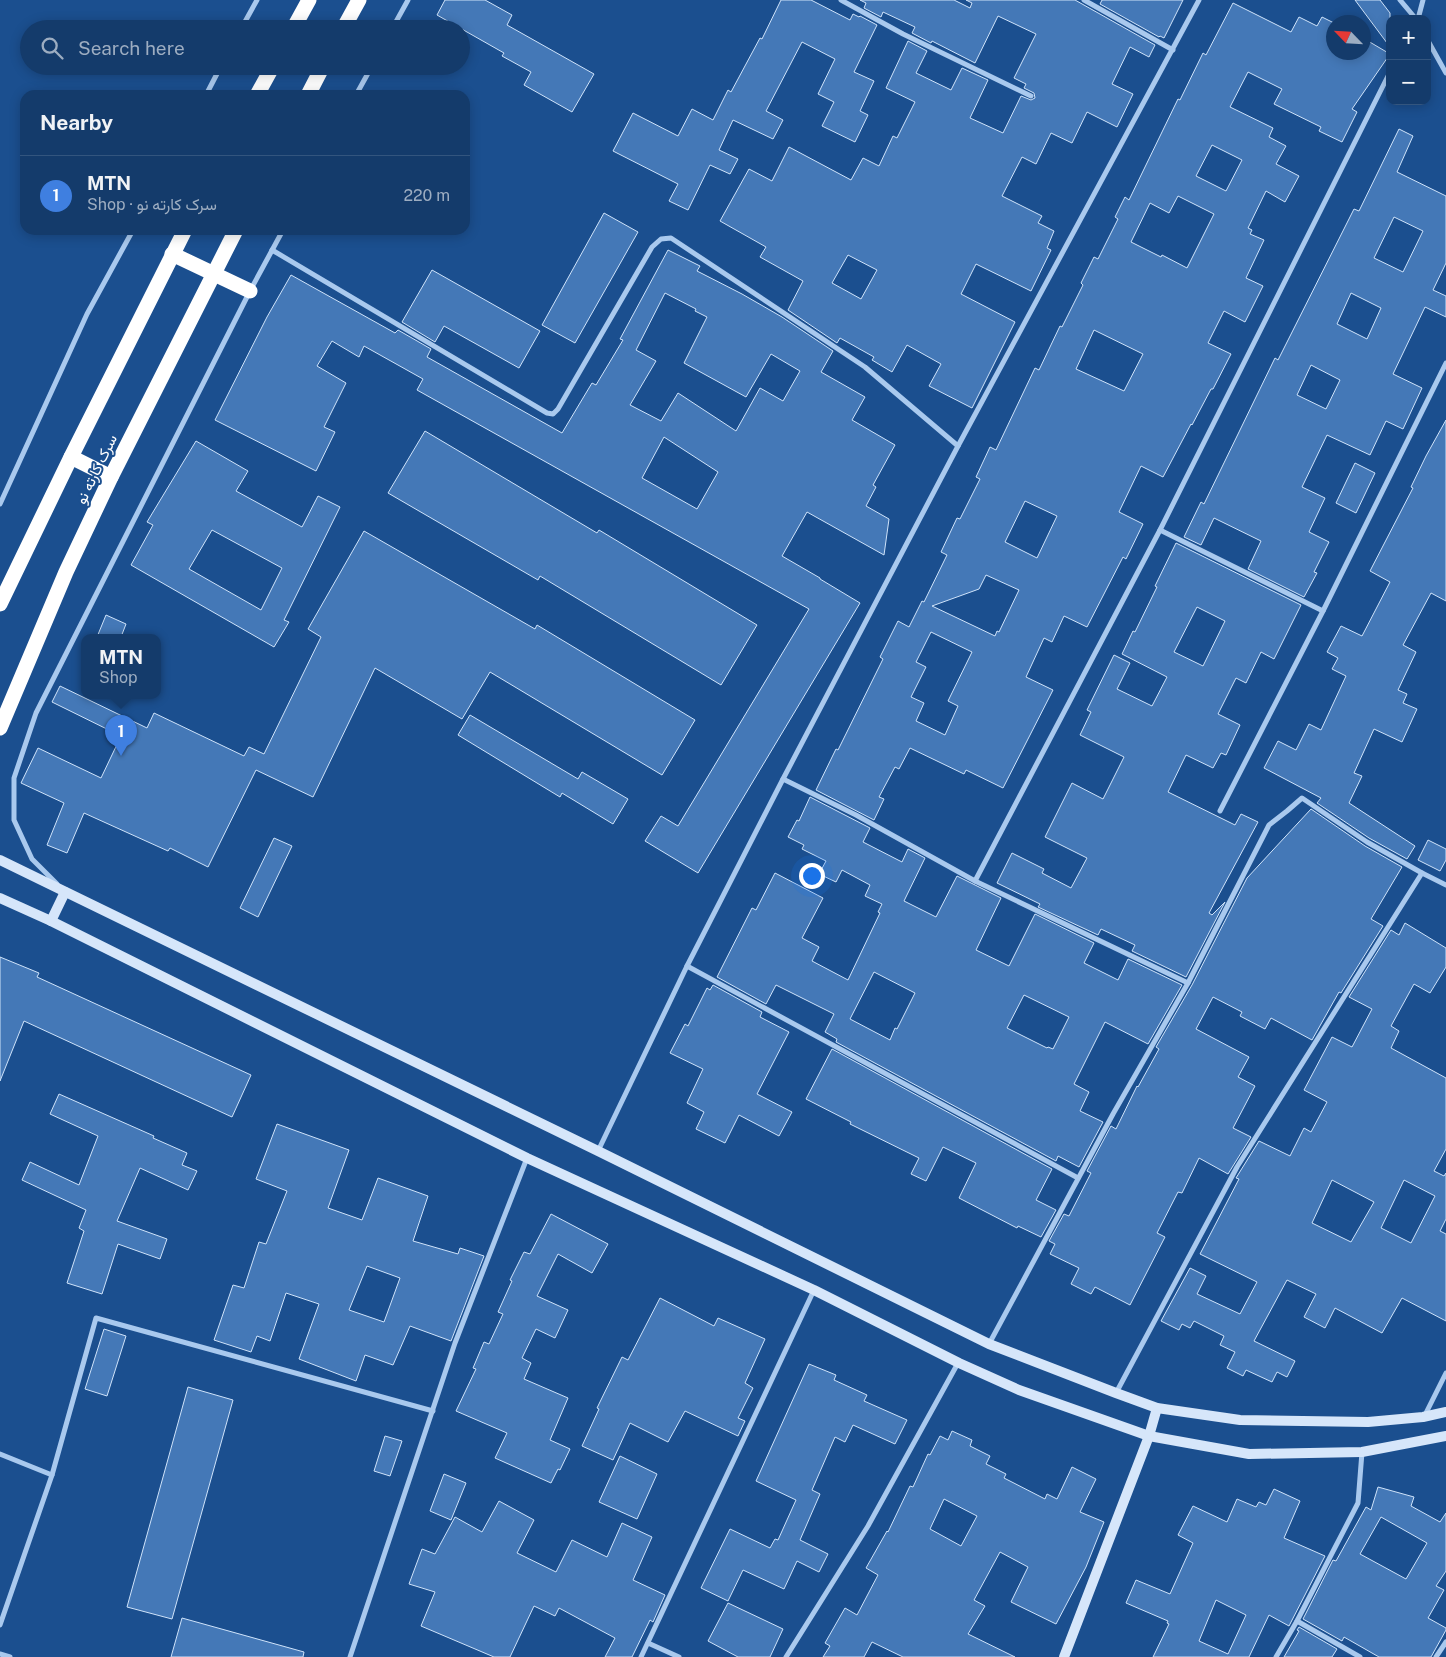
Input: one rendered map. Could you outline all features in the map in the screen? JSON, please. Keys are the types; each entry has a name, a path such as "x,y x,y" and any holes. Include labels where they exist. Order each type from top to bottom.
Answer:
{"highway":[{"path":"298,20 308,0"},
{"path":"348,20 359,0"},
{"path":"260,90 268,75"},
{"path":"311,90 318,75"},
{"name":"سرک کارته نو","path":"0,604 182,235"},
{"name":"سرک کارته نو","path":"0,728 66,572 111,477 233,235"},
{"path":"172,254 250,290"},
{"path":"71,457 111,477"}],"main road":[{"path":"0,860 598,1150 990,1344 1116,1393 1157,1408 1240,1420 1368,1422 1423,1417 1446,1412"},
{"path":"51,921 65,892"},
{"path":"0,898 51,921 527,1158 814,1290 959,1363 1019,1390 1149,1436 1249,1454 1362,1452 1446,1436"},
{"path":"1064,1657 1149,1436 1157,1408"}],"street":[{"path":"246,20 257,0"},
{"path":"397,20 408,0"},
{"path":"841,0 903,34 1031,96"},
{"path":"1084,0 1173,50"},
{"path":"598,1150 687,966 783,780 958,446 1199,0"},
{"path":"1400,0 1413,15"},
{"path":"1418,15 1423,0"},
{"path":"1431,46 1446,73"},
{"path":"209,90 216,75"},
{"path":"359,90 367,75"},
{"path":"975,881 1160,530 1386,80"},
{"path":"0,504 87,314 130,235"},
{"path":"65,892 32,859 14,820 14,778 36,713 250,290 280,235"},
{"path":"272,250 547,413 553,414 558,409 652,246 660,239 671,238 865,367 958,446"},
{"path":"1220,811 1323,611 1446,363"},
{"path":"1160,530 1323,611"},
{"path":"783,780 856,816 975,881 1188,983"},
{"path":"990,1344 1078,1178 1188,983 1269,825 1302,798 1367,842 1446,885"},
{"path":"1116,1393 1237,1167 1422,873"},
{"path":"687,966 1078,1178"},
{"path":"350,1657 455,1343 527,1158"},
{"path":"641,1657 814,1290"},
{"path":"0,1625 52,1475 96,1318 433,1411"},
{"path":"786,1657 868,1526 959,1363"},
{"path":"1423,1417 1446,1373"},
{"path":"1276,1657 1297,1622 1358,1503 1362,1452"},
{"path":"0,1454 52,1475"},
{"path":"1297,1622 1360,1657"},
{"path":"1436,1657 1446,1642"},
{"path":"648,1643 678,1657"},
{"path":"0,1654 10,1657"}],"building":[{"path":"445,0 485,0 512,15 507,25 594,74 572,112 524,85 531,72 502,56 504,53 470,34 470,20 446,20 437,15"},
{"path":"781,0 811,0 850,20 853,14 877,25 854,72 874,81 860,111 868,115 855,142 822,126 834,102 818,94 835,59 802,42 766,111 783,120 773,139 733,120 719,150 738,159 730,174 710,165 688,210 669,201 678,184 613,151 633,113 678,136 692,109 713,120 728,90 731,92 760,38 762,39"},
{"path":"860,0 954,0 970,8 972,3 966,0 1075,0 1155,45 1149,57 1130,47 1112,84 1133,94 1117,127 1087,112 1072,143 1051,133 1036,164 1022,157 1002,196 1042,216 1038,223 1054,231 1047,248 1051,250 1031,291 976,264 961,294 1015,322 972,408 929,386 941,364 907,345 892,372 872,360 874,357 840,338 837,343 788,310 803,281 760,257 766,247 720,221 749,169 772,181 789,147 851,180 863,158 879,166 893,136 897,138 915,102 886,88 908,41 927,51 916,73 951,90 962,68 988,80 970,118 1003,133 1021,96 1031,100 1035,98 1034,93 1024,88 1026,84 1014,78 1036,34 998,16 975,63 912,33 915,27 883,12 881,17 864,8 866,3","holes":["848,255 877,270 861,299 832,283"]},
{"path":"1102,0 1183,0 1164,38 1100,4"},
{"path":"1355,0 1380,0 1390,13 1390,15 1386,15 1386,42 1371,21 1371,15 1366,15"},
{"path":"1233,3 1291,32 1299,17 1317,26 1322,17 1326,19 1326,60 1371,60 1371,43 1386,52 1386,60 1352,109 1357,112 1342,142 1319,131 1321,127 1274,104 1282,89 1248,72 1230,107 1273,128 1269,137 1286,146 1276,164 1299,176 1285,202 1266,191 1248,228 1252,230 1250,234 1264,240 1246,278 1263,286 1245,322 1224,311 1208,343 1231,354 1163,477 1141,466 1119,512 1143,524 1126,559 1123,557 1087,627 1064,616 1052,642 1044,638 1026,677 1053,690 1003,788 966,770 964,774 910,748 899,769 895,767 879,797 884,799 874,820 816,790 883,659 880,657 898,621 909,627 922,601 924,602 947,555 941,552 957,518 960,519 980,479 976,477 990,447 996,450 1035,368 1039,370 1060,326 1062,327 1083,285 1081,283 1094,257 1098,259 1118,219 1115,217 1125,197 1129,200 1178,99 1180,100 1203,53 1206,55","holes":["1212,145 1242,160 1226,191 1196,176","1178,196 1214,214 1187,268 1131,242 1150,203 1169,213","1094,330 1143,354 1124,391 1076,369","1025,501 1057,516 1037,558 1005,542","986,575 1019,590 999,632 997,631 995,636 932,606 979,589","931,632 972,652 948,701 958,706 945,735 916,721 924,703 911,697 926,667 916,662"]},
{"path":"1399,129 1413,136 1397,172 1446,196 1446,263 1433,290 1446,296 1446,317 1425,307 1393,374 1422,388 1403,429 1386,421 1370,455 1327,435 1302,487 1325,498 1309,532 1329,542 1314,572 1317,573 1304,597 1248,569 1261,541 1214,518 1201,545 1184,537 1201,502 1204,504 1275,358 1278,360 1354,209 1359,211","holes":["1394,217 1423,231 1403,272 1374,258","1351,293 1381,308 1367,339 1337,324","1311,365 1340,380 1326,409 1297,395"]},
{"path":"604,213 638,232 575,343 542,325"},
{"path":"668,250 700,266 697,271 782,317 833,351 821,372 865,397 852,420 895,445 873,485 876,487 866,506 889,519 884,555 807,512 782,556 860,603 698,873 645,841 661,816 678,826 809,609 417,390 423,379 364,346 359,357 332,341 317,366 346,383 324,427 335,432 316,471 215,420 267,317 291,275 395,333 398,330 431,349 427,357 562,433 592,383 596,385 623,340 620,339","holes":["665,293 707,317 684,363 746,397 771,354 800,371 783,401 760,388 736,431 678,393 661,421 630,405 656,361 636,350","664,437 718,472 697,509 642,478"]},
{"path":"432,270 540,331 519,368 444,326 435,342 402,322"},
{"path":"1446,420 1446,601 1431,593 1403,645 1416,652 1398,690 1407,694 1403,703 1417,709 1402,742 1374,729 1354,773 1362,776 1349,803 1415,846 1407,859 1369,838 1317,803 1321,798 1264,768 1278,741 1296,750 1309,724 1321,730 1346,676 1332,669 1338,658 1327,652 1341,626 1362,636 1390,582 1370,571 1413,488 1411,487 1426,456"},
{"path":"425,431 597,533 599,530 757,625 721,685 540,576 538,580 388,493"},
{"path":"196,441 248,471 236,491 302,527 318,496 340,507 284,620 289,622 274,647 131,565 153,525 147,522","holes":["212,530 282,568 261,610 189,569"]},
{"path":"1355,463 1375,473 1356,513 1336,503"},
{"path":"364,531 535,629 537,625 695,720 662,775 490,672 462,719 375,668 313,797 256,770 208,867 170,848 168,851 84,813 67,853 47,845 64,803 21,783 38,748 101,778 121,736 52,702 60,686 81,696 81,699 87,699 147,728 154,713 244,756 249,747 264,754 321,637 308,629"},
{"path":"1176,543 1301,605 1274,659 1261,652 1246,683 1236,678 1218,714 1240,725 1226,755 1221,753 1213,768 1186,755 1168,792 1235,825 1241,814 1258,822 1209,913 1212,915 1225,902 1186,977 1132,951 1135,945 1101,929 1098,935 1038,907 1040,904 997,883 1012,853 1044,869 1042,873 1071,888 1087,858 1045,837 1072,783 1103,799 1124,757 1080,735 1091,712 1087,710 1114,655 1130,663 1117,689 1152,706 1167,677 1122,654 1157,587 1155,586","holes":["1197,607 1225,621 1203,666 1174,652"]},
{"path":"106,615 126,624 122,634 98,634"},
{"path":"470,715 578,779 582,772 628,799 613,824 562,793 560,797 458,735"},
{"path":"810,797 870,828 863,842 902,862 908,849 925,858 904,901 936,917 957,876 1001,898 976,950 1009,966 1035,914 1094,943 1084,963 1118,980 1128,959 1182,985 1148,1044 1105,1022 1074,1084 1089,1092 1080,1111 1103,1122 1079,1167 1058,1156 1056,1161 836,1042 837,1039 825,1032 834,1014 776,985 766,1004 717,977 752,908 756,910 775,873 823,898 802,938 819,947 812,961 848,980 880,913 878,912 882,904 865,896 870,885 842,870 836,882 819,874 826,861 802,849 804,845 788,837 797,820 799,821","holes":["874,972 915,993 890,1040 850,1019","1024,995 1069,1017 1053,1049 1047,1048 1007,1028"]},
{"path":"1311,809 1365,846 1402,867 1371,919 1383,926 1341,993 1339,992 1312,1040 1271,1018 1265,1029 1240,1016 1242,1012 1213,997 1196,1029 1249,1057 1238,1077 1255,1086 1233,1128 1251,1137 1228,1174 1199,1158 1182,1193 1178,1192 1157,1233 1165,1237 1130,1305 1095,1287 1091,1294 1071,1284 1079,1268 1050,1254 1055,1244 1049,1241 1064,1214 1069,1216 1091,1173 1087,1171 1111,1126 1116,1129 1137,1086 1159,1049 1156,1047 1192,985 1247,878"},
{"path":"274,838 292,846 258,917 240,908"},
{"path":"1428,840 1446,849 1446,860 1440,871 1418,860"},
{"path":"1405,923 1446,948 1446,967 1430,993 1414,984 1391,1026 1399,1031 1391,1048 1446,1078 1446,1149 1434,1171 1444,1176 1446,1173 1446,1219 1440,1231 1446,1234 1446,1321 1402,1298 1382,1333 1335,1308 1325,1328 1304,1317 1316,1294 1287,1280 1254,1341 1295,1361 1287,1377 1277,1372 1272,1382 1246,1370 1243,1376 1227,1368 1235,1352 1220,1345 1224,1336 1194,1321 1190,1328 1182,1324 1179,1330 1161,1321 1190,1268 1206,1276 1197,1294 1240,1314 1257,1282 1200,1254 1239,1179 1236,1178 1259,1141 1290,1156 1304,1128 1311,1132 1327,1102 1304,1090 1332,1037 1352,1047 1372,1009 1349,997 1391,930 1399,935","holes":["1332,1180 1374,1202 1351,1242 1312,1223","1404,1180 1435,1196 1411,1243 1381,1228"]},
{"path":"0,957 39,973 37,977 251,1075 232,1117 24,1021 0,1081"},
{"path":"713,985 762,1012 760,1017 789,1032 757,1094 792,1112 779,1136 739,1115 725,1143 696,1129 704,1112 687,1103 703,1069 670,1053 685,1024 688,1026 707,988 710,990"},
{"path":"832,1049 1052,1169 1036,1200 1056,1210 1041,1237 1018,1226 1017,1228 959,1198 976,1163 943,1147 926,1181 911,1174 919,1158 850,1124 851,1122 806,1099"},
{"path":"59,1094 154,1136 153,1138 187,1153 182,1165 197,1171 188,1190 140,1168 117,1221 167,1239 160,1259 118,1244 102,1294 67,1283 84,1231 79,1228 86,1210 22,1180 30,1162 79,1185 98,1136 50,1114"},
{"path":"277,1124 349,1150 328,1208 362,1220 378,1178 428,1196 413,1241 458,1254 460,1248 484,1256 451,1341 410,1326 393,1365 365,1355 356,1381 299,1359 319,1304 286,1293 270,1341 257,1336 251,1352 214,1340 233,1285 244,1288 259,1242 266,1244 287,1191 256,1179","holes":["367,1266 400,1278 384,1322 349,1310"]},
{"path":"551,1214 608,1244 592,1273 558,1254 537,1296 568,1310 555,1338 536,1329 522,1358 531,1363 524,1379 568,1398 550,1440 570,1449 560,1470 558,1469 551,1483 495,1458 507,1433 456,1411 476,1369 473,1368 484,1342 489,1344 503,1314 498,1312 512,1281 510,1280 524,1252 530,1254"},
{"path":"660,1298 714,1326 718,1318 765,1339 745,1383 753,1388 738,1418 745,1421 738,1436 685,1411 668,1442 630,1423 613,1460 582,1446 599,1409 597,1408 622,1357 628,1360"},
{"path":"104,1329 126,1336 107,1396 85,1389"},
{"path":"809,1364 836,1375 834,1380 867,1395 864,1401 907,1420 895,1444 853,1425 845,1442 835,1437 812,1490 820,1494 800,1540 828,1554 819,1572 797,1561 784,1589 743,1570 728,1601 701,1588 730,1529 770,1548 775,1539 778,1540 796,1500 756,1481"},
{"path":"188,1387 233,1400 172,1619 127,1607"},
{"path":"952,1431 972,1440 970,1446 990,1456 986,1464 1006,1474 1004,1478 1045,1499 1047,1494 1057,1499 1072,1467 1096,1479 1080,1512 1104,1522 1086,1567 1056,1624 1011,1602 1028,1567 1000,1552 974,1600 985,1606 968,1634 1015,1657 903,1657 872,1642 864,1657 823,1657 830,1646 825,1643 845,1608 857,1615 878,1575 866,1568 888,1532 910,1486 913,1487 928,1454 930,1455 940,1436 948,1440","holes":["944,1499 977,1516 961,1546 930,1529"]},
{"path":"385,1436 402,1441 390,1476 374,1471"},
{"path":"620,1456 657,1474 637,1519 599,1502"},
{"path":"444,1474 466,1483 451,1520 430,1511"},
{"path":"1378,1487 1414,1497 1411,1506 1440,1522 1446,1513 1446,1571 1436,1586 1444,1590 1428,1618 1446,1628 1446,1630 1431,1657 1379,1657 1344,1637 1342,1641 1303,1619 1333,1560 1336,1561 1366,1507 1371,1510","holes":["1381,1517 1427,1543 1406,1579 1360,1554"]},
{"path":"1274,1489 1300,1501 1284,1538 1325,1556 1289,1626 1269,1615 1249,1657 1153,1657 1169,1624 1167,1623 1168,1621 1126,1603 1136,1580 1170,1594 1193,1543 1178,1535 1193,1506 1227,1522 1237,1499 1256,1507 1259,1502 1266,1505","holes":["1216,1600 1246,1615 1228,1654 1199,1641"]},
{"path":"499,1501 534,1520 517,1553 556,1572 572,1540 607,1557 622,1523 652,1537 633,1580 665,1595 653,1622 650,1620 632,1657 605,1657 615,1638 559,1608 555,1616 534,1606 510,1657 494,1657 421,1626 435,1592 409,1584 422,1549 435,1554 455,1517 482,1532"},
{"path":"728,1603 783,1629 770,1657 738,1657 708,1641"},
{"path":"182,1618 304,1652 303,1657 171,1657"},
{"path":"1299,1627 1337,1649 1332,1657 1284,1657 1299,1631 1297,1630"}],"place":[{"name":"MTN","path":"121,756"}]}
